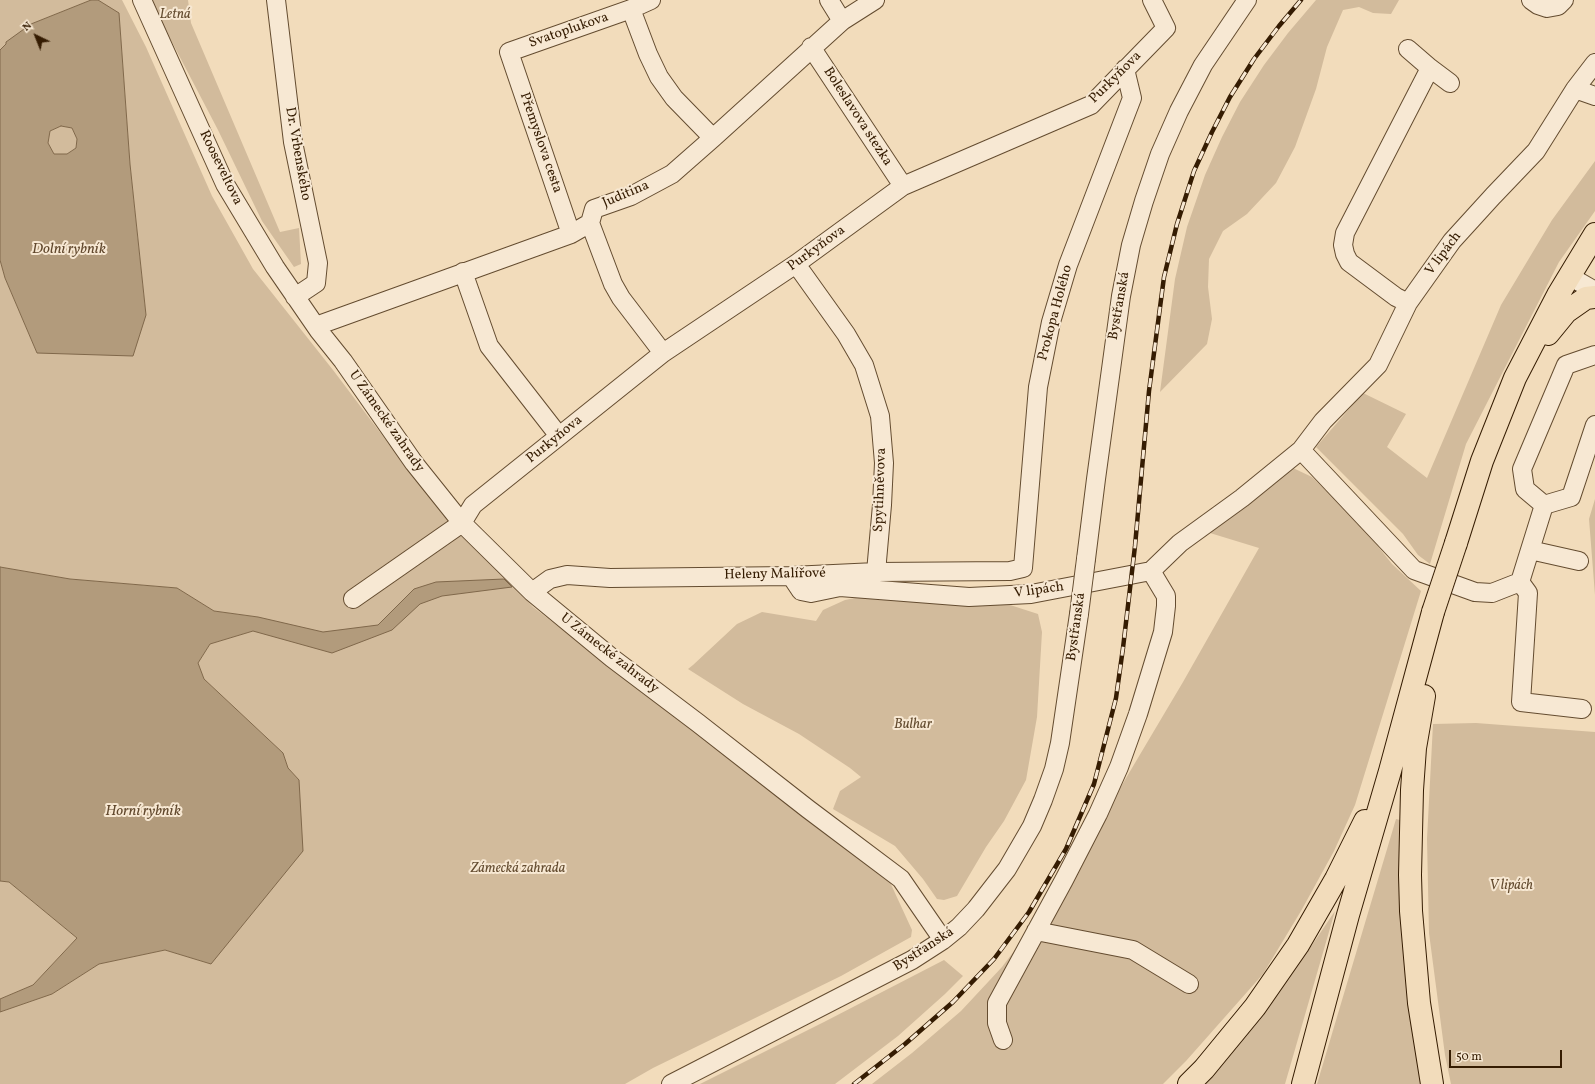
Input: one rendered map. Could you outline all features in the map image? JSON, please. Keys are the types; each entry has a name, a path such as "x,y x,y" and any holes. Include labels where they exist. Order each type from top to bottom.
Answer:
{"main road":[{"path":"1303,1084 1348,915 1438,613 1456,543 1482,461 1515,378 1569,276 1595,234"},
{"path":"1515,378 1547,334 1566,312 1586,298 1595,297"},
{"path":"1432,1084 1419,1003 1411,911 1411,829 1412,783 1418,725 1438,613"},
{"path":"1189,1084 1204,1069 1255,1007 1298,945 1336,879 1390,771"}],"street":[{"name":"Rooseveltova","path":"142,0 225,184 275,267 316,326"},
{"name":"Dr. Vrbenského","path":"276,0 293,142 318,263 316,284 296,297"},
{"name":"Svatoplukova","path":"509,52 631,9 651,0"},
{"path":"829,0 842,21"},
{"name":"Juditina","path":"316,326 571,234 590,223 594,209 631,196 672,174 811,47 842,21 875,0"},
{"name":"Purkyňova","path":"462,523 473,505 663,353 796,264 903,186 1091,105 1166,28 1152,0"},
{"name":"Bystřanská","path":"671,1084 912,960 943,940 959,927 993,889 1032,826 1054,769 1060,743 1079,614 1121,296 1131,245 1160,154 1203,64 1247,0"},
{"path":"1531,0 1538,5 1548,8 1558,6 1564,0"},
{"path":"631,9 648,54 659,77 674,98 713,138"},
{"name":"Boleslavova stezka","path":"811,47 903,186"},
{"path":"1408,49 1450,83"},
{"name":"Přemyslova cesta","path":"509,52 571,234"},
{"name":"V lipách","path":"791,576 801,591 811,593 840,587 969,597 1031,594 1151,571 1180,543 1242,498 1300,450 1323,421 1378,365 1408,303 1452,241 1536,151 1575,89 1595,63"},
{"path":"1408,303 1396,297 1349,262 1344,254 1343,245 1345,233 1430,68"},
{"name":"Prokopa Holého","path":"1023,568 1038,386 1051,322 1068,265 1132,98 1125,69"},
{"path":"1575,89 1595,96"},
{"path":"590,223 613,284 621,298 663,353"},
{"name":"Spytihněvova","path":"796,264 846,334 864,365 880,416 884,463 876,572"},
{"path":"463,272 490,346 559,436"},
{"path":"1569,276 1595,291"},
{"name":"U Zámecké zahrady","path":"316,326 343,361 414,463 462,523 532,592 749,772 808,810 901,879 943,940"},
{"path":"1544,505 1524,489 1522,469 1566,365 1595,355"},
{"path":"1544,505 1571,497 1595,425"},
{"path":"1300,450 1414,570 1475,592 1492,593 1520,582"},
{"path":"1520,582 1544,505"},
{"path":"352,599 462,523"},
{"path":"1530,550 1579,561"},
{"name":"Heleny Malířové","path":"532,592 550,579 568,575 610,578 791,576 876,572 1010,571 1023,568"},
{"path":"1003,1040 997,1023 997,1003 1064,880 1101,807 1119,767 1138,714 1163,632 1166,606 1166,596 1151,571"},
{"path":"1520,582 1528,593 1521,702 1582,709"},
{"path":"1036,931 1133,950 1189,984"}],"green space":[{"path":"0,0 91,0 31,24 0,50"},
{"name":"Zámecká zahrada","path":"98,0 122,0 146,47 212,196 253,269 333,370 413,476 533,607 889,880 912,930 911,937 841,976 653,1068 625,1084 0,1084 0,1012 52,994 99,964 165,950 211,964 299,780 288,768 283,753 204,679 198,663 210,644 253,631 258,617 214,611 177,588 70,579 0,567 0,260 5,278 37,353 146,315 130,164 119,14"},
{"name":"Letná","path":"150,0 188,0 191,23 280,232 299,228 301,264 294,267 262,221 218,130"},
{"path":"1316,0 1399,0 1391,14 1373,13 1359,7 1343,10 1327,47 1316,89 1295,147 1276,183 1247,214 1223,231 1209,259 1208,287 1212,319 1207,344 1160,392 1175,279 1187,227 1205,175 1240,102 1264,65 1288,33"},
{"path":"61,126 72,128 77,139 76,148 67,154 54,154 48,143 50,131"},
{"path":"1595,161 1595,211 1559,262 1466,444 1430,564 1418,555 1403,534 1316,447 1363,393 1406,414 1387,447 1427,478 1501,305 1552,220"},
{"path":"1293,468 1312,477 1335,499 1365,530 1392,564 1421,591 1355,805 1334,851 1301,911 1263,974 1186,1061 1163,1084 872,1084 912,1053 961,1011 1002,967 1039,918 1092,817 1116,795 1183,682 1259,548 1210,533 1277,479"},
{"path":"1595,499 1595,595 1589,519"},
{"name":"Bulhar","path":"860,597 929,603 1007,604 1038,614 1042,632 1037,717 1026,780 1004,821 986,847 957,896 944,900 937,899 923,879 895,846 833,809 840,791 861,777 799,734 743,704 688,669 737,624 762,612 816,621 823,610 845,600"},
{"name":"V lipách","path":"1476,723 1595,732 1595,1084 1451,1084 1445,1055 1429,933 1427,839 1433,724"},
{"path":"1396,819 1400,820 1403,921 1421,1084 1317,1084"},
{"path":"0,881 9,882 77,938 33,985 0,999"},
{"path":"1335,911 1285,1084 1200,1084 1310,948"},
{"path":"944,960 963,976 898,1036 835,1084 700,1084 824,1022"}],"water":[{"name":"Dolní rybník","path":"91,0 98,0 119,13 130,164 146,315 133,356 37,353 5,278 0,260 0,50 6,42 31,24","holes":["61,126 72,128 77,139 76,148 67,154 54,154 48,143 50,131"]},
{"name":"Horní rybník","path":"0,567 70,579 177,588 214,611 258,617 323,632 378,625 414,589 436,582 504,579 512,587 442,596 420,604 392,630 332,653 253,631 210,644 198,663 204,679 283,753 288,768 299,780 303,851 211,964 165,950 99,964 52,994 0,1012 0,999 33,985 77,938 9,882 0,881"}],"railway":[{"path":"854,1084 905,1044 953,1002 994,959 1029,912 1066,849 1094,784 1116,698 1135,546 1149,391 1164,277 1177,224 1194,171 1230,97 1254,59 1301,0"}]}
